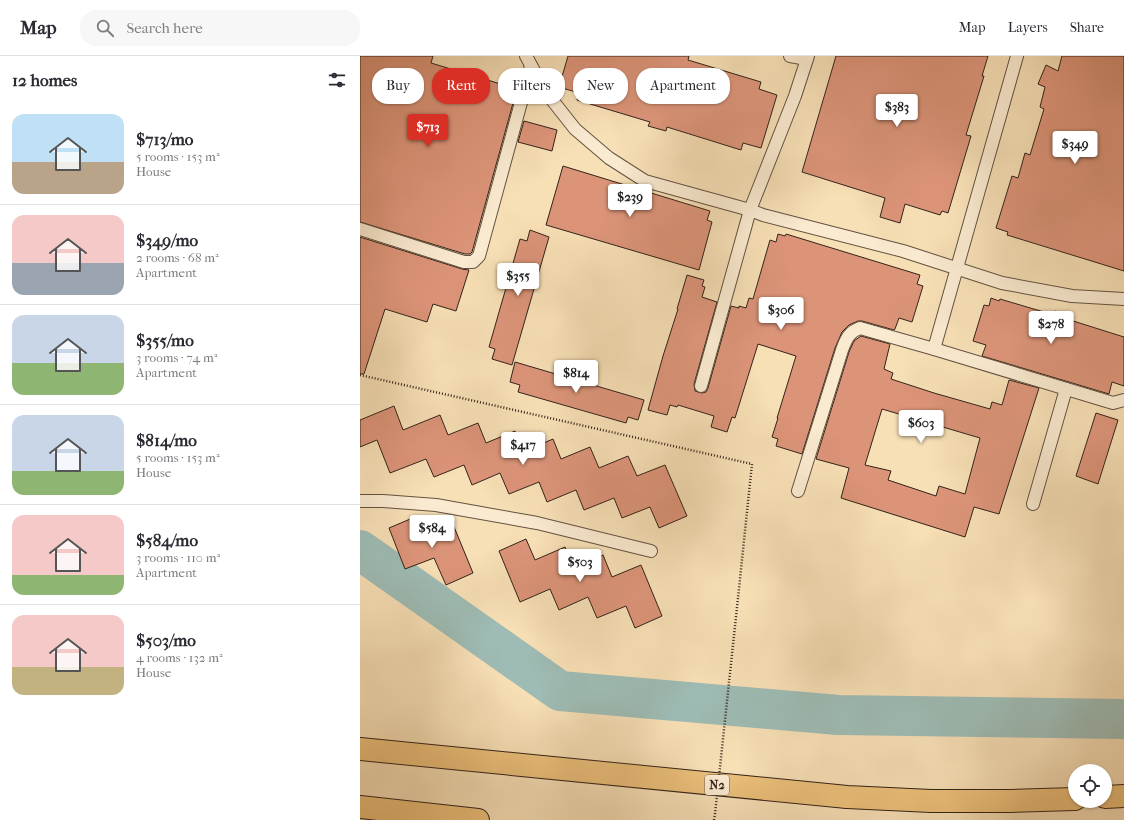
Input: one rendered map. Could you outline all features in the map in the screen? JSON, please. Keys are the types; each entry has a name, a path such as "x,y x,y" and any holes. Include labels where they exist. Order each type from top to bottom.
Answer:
{"highway":[{"name":"N2","path":"360,748 847,798 939,801 1068,799"},
{"path":"1112,797 1124,796"},
{"path":"360,807 478,820"}],"lane":[{"path":"701,386 750,210 795,96 807,58 790,56"},
{"path":"934,349 1017,56"},
{"path":"529,61 545,91 575,129 609,158 645,181 750,210 763,215 903,251 1002,283 1072,296 1124,299"},
{"path":"360,229 464,262 473,262 479,256 529,61"},
{"path":"798,491 842,350 849,334 860,328 1114,403 1124,400"},
{"path":"1033,504 1066,389"},
{"path":"360,501 383,501 444,506 537,523 651,551"}],"path":[{"path":"360,375 752,464 714,820"}],"building":[{"path":"360,56 433,56 431,63 448,68 432,68 432,104 490,104 490,81 498,83 498,104 513,104 472,252 470,254 465,254 360,222"},
{"path":"568,56 689,56 688,60 715,68 636,68 636,104 730,104 730,73 761,82 759,89 777,95 761,148 743,143 741,150 667,127 666,131 648,126 650,122 590,104 628,104 628,68 573,68 573,91 565,89 565,68"},
{"path":"836,56 988,56 982,76 984,76 966,135 971,136 948,213 942,211 940,215 905,204 900,223 880,217 885,198 802,172"},
{"path":"1062,56 1124,56 1124,271 1007,235 1008,232 996,228 1012,176 1018,178 1025,153 1030,155 1044,109 1040,107 1045,87 1038,84 1046,65 1058,71"},
{"path":"524,121 557,130 552,151 518,142"},
{"path":"563,166 710,211 707,220 712,222 699,270 546,225"},
{"path":"530,230 549,237 512,365 492,359 495,349 489,347 520,239 527,241"},
{"path":"778,234 785,236 786,234 920,275 917,284 923,286 912,322 899,318 894,330 858,321 849,325 842,332 835,348 802,454 776,446 778,439 772,437 796,356 758,344 735,418 732,417 727,432 711,427 714,416 678,405 677,407 670,405 667,415 648,410 687,275 704,280 702,286 705,287 702,297 717,302 694,384 695,391 702,393 706,392 708,388 731,306 746,308 749,298 753,299 770,240 776,242"},
{"path":"360,237 469,270 456,311 433,304 427,322 385,309 364,374 360,374"},
{"path":"991,298 999,301 1000,299 1054,315 1055,311 1071,316 1070,320 1124,337 1124,386 1112,382 1109,394 982,356 986,345 973,341 984,305 989,306"},
{"path":"861,336 890,344 884,369 893,373 891,379 990,409 992,402 1002,405 1009,380 1039,388 999,514 974,507 965,537 841,498 849,468 816,459 849,352 854,341","holes":["882,409 980,438 965,494 939,486 936,496 888,480 891,471 865,465"]},
{"path":"515,362 644,400 638,420 628,417 626,423 518,392 520,385 510,382"},
{"path":"394,406 403,430 440,415 448,435 478,423 486,443 515,431 523,452 553,439 561,459 590,447 599,468 628,456 637,476 665,465 687,516 659,528 650,507 622,518 614,498 584,510 576,490 547,502 539,482 509,494 500,473 472,485 464,465 434,477 426,459 390,473 377,440 360,447 360,420"},
{"path":"1096,413 1118,420 1098,484 1076,476"},
{"path":"415,517 422,535 452,522 473,573 446,585 434,558 405,569 389,528"},
{"path":"526,539 535,560 565,547 573,567 603,555 612,577 641,565 662,616 635,628 626,606 597,618 588,597 559,610 550,589 520,602 499,551"}],"waterway":[{"path":"360,550 560,691 838,715 1124,719"}]}
